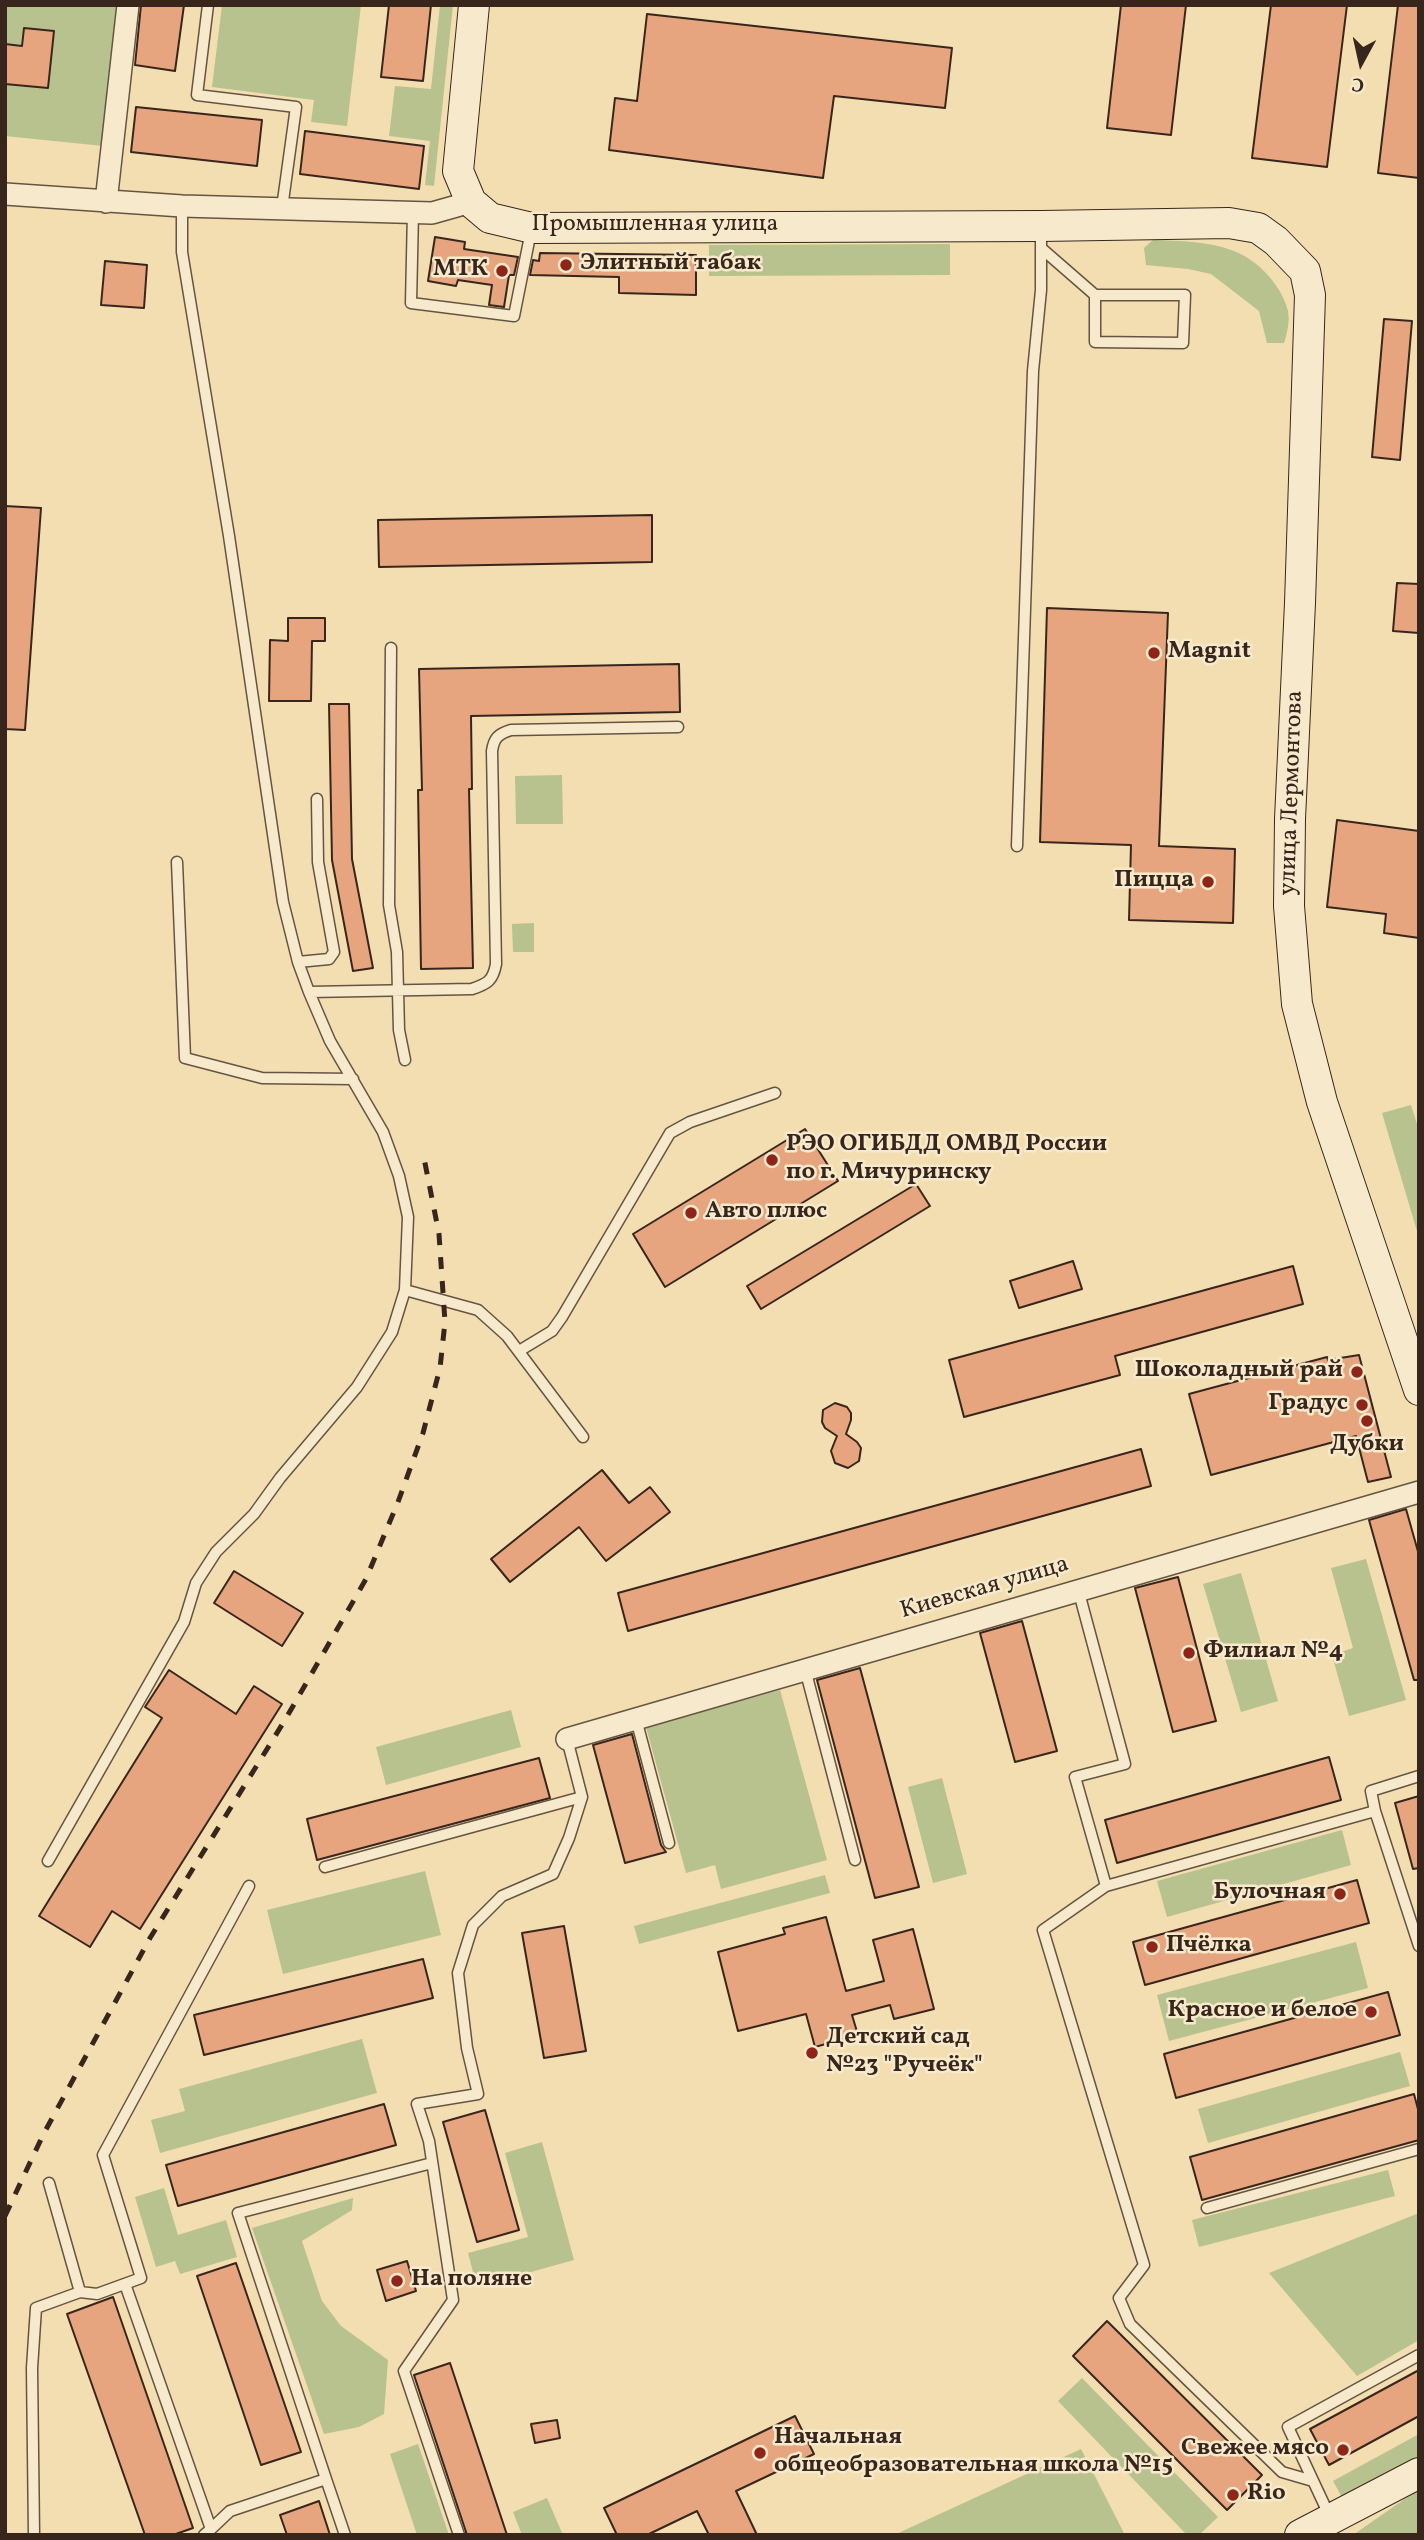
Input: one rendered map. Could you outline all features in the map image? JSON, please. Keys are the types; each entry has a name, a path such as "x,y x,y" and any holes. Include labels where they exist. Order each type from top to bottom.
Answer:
{"street":[{"path":"106,202 128,5"},
{"path":"5,194 182,206 432,213 471,202 458,171 474,5"},
{"name":"Промышленная улица","path":"471,202 491,218 532,228 1041,237 1229,223"},
{"name":"улица Лермонтова","path":"1229,223 1258,228 1276,241 1305,271 1310,295 1301,590 1290,819 1289,906 1297,1004 1322,1102 1419,1390"},
{"name":"Киевская улица","path":"567,1739 1419,1492"},
{"path":"1300,2535 1419,2473"}],"lane":[{"path":"208,5 197,96 296,107 282,208"},
{"path":"48,1861 184,1622 196,1583 216,1552 254,1514 280,1478 358,1387 392,1332 405,1290 408,1217 399,1176 383,1132 330,1041 309,992 298,962 283,902 229,536 182,252 182,206"},
{"path":"412,212 411,303 513,316 532,228"},
{"path":"1041,237 1095,295 1095,342 1183,343 1185,295 1095,295"},
{"path":"1017,846 1033,371 1041,290 1041,237"},
{"path":"391,648 388,905 397,952 399,1030 405,1060"},
{"path":"309,992 471,989 487,984 494,976 496,964 492,751 494,741 500,734 511,730 678,727"},
{"path":"298,962 329,959 334,952 318,862 317,799"},
{"path":"177,862 185,1058 262,1078 353,1079"},
{"path":"519,1352 552,1331 562,1317 670,1133 690,1122 775,1093"},
{"path":"405,1290 478,1310 508,1336 583,1437"},
{"path":"1078,1589 1125,1764 1075,1777 1107,1886"},
{"path":"806,1669 855,1860"},
{"path":"636,1719 669,1843"},
{"path":"459,2535 404,2371 453,2300 429,2141 416,2104 478,2094 467,2048 458,1973 473,1925 502,1896 554,1874 582,1797 567,1739"},
{"path":"1419,1776 1371,1791 1419,1946"},
{"path":"325,1867 582,1797"},
{"path":"1313,2481 1282,2472 1130,2324 1119,2298 1144,2265 1043,1930 1107,1886 1375,1811"},
{"path":"34,2535 32,2368 36,2308 80,2292 97,2294 141,2278 103,2155 249,1886"},
{"path":"1208,2208 1419,2149"},
{"path":"345,2535 238,2213 432,2163"},
{"path":"49,2183 80,2292"},
{"path":"125,2284 208,2532 230,2511 326,2479"},
{"path":"1331,2520 1288,2427 1419,2355"}],"green space":[{"path":"5,5 118,5 103,146 5,136 5,84 48,88 54,31 24,28 22,46 5,44"},
{"path":"222,5 361,5 347,126 311,122 314,100 212,87"},
{"path":"440,5 453,5 434,186 425,185 430,141 389,136 395,86 431,89"},
{"path":"1153,240 1215,245 1243,255 1260,267 1275,283 1288,311 1284,343 1267,343 1259,311 1211,274 1146,265 1144,248"},
{"path":"950,244 950,275 709,276 709,245"},
{"path":"562,775 563,824 516,824 515,776"},
{"path":"534,923 534,952 513,952 512,924"},
{"path":"1411,1105 1419,1130 1419,1238 1382,1113"},
{"path":"1366,1559 1406,1700 1349,1716 1332,1655 1353,1648 1331,1568"},
{"path":"1241,1573 1278,1701 1241,1712 1203,1584"},
{"path":"780,1690 827,1860 721,1889 715,1865 686,1873 646,1727"},
{"path":"511,1710 521,1747 386,1785 376,1747"},
{"path":"942,1778 967,1874 933,1883 908,1787"},
{"path":"1342,1830 1351,1865 1167,1917 1157,1881"},
{"path":"425,1871 441,1935 283,1974 267,1910"},
{"path":"825,1875 830,1893 639,1944 634,1926"},
{"path":"1356,1942 1368,1988 1169,2041 1157,1995"},
{"path":"362,2039 377,2093 160,2153 151,2120 185,2111 179,2089"},
{"path":"1400,2052 1410,2086 1208,2143 1198,2109"},
{"path":"542,2142 574,2260 477,2287 468,2253 528,2237 505,2153"},
{"path":"1388,2170 1395,2196 1199,2247 1192,2220"},
{"path":"164,2188 178,2235 226,2220 237,2257 180,2274 175,2261 156,2267 135,2197"},
{"path":"353,2198 352,2210 302,2241 322,2301 341,2326 388,2360 384,2414 359,2427 324,2434 252,2228"},
{"path":"1419,2213 1419,2340 1357,2376 1269,2273"},
{"path":"1082,2378 1218,2517 1199,2535 1187,2535 1058,2401"},
{"path":"1419,2434 1419,2460 1344,2501 1333,2481"},
{"path":"418,2444 449,2535 417,2535 390,2454"},
{"path":"1081,2449 1125,2535 894,2535"},
{"path":"1419,2489 1419,2535 1353,2535"},
{"path":"547,2498 563,2535 522,2535 513,2512"}],"building":[{"path":"141,5 184,5 175,71 135,65"},
{"path":"389,5 431,5 423,81 381,77"},
{"path":"1121,5 1186,5 1171,135 1107,128"},
{"path":"1271,5 1347,5 1327,167 1252,158"},
{"path":"1398,5 1419,5 1419,178 1378,173"},
{"path":"647,14 952,48 945,108 834,96 823,178 609,150 615,98 637,101"},
{"path":"24,28 54,31 48,88 5,84 5,44 22,46"},
{"path":"136,107 262,120 257,166 131,152"},
{"path":"305,131 424,146 419,189 300,174"},
{"path":"435,237 465,242 464,249 518,257 514,275 509,275 504,307 489,305 492,285 458,280 456,286 428,281"},
{"path":"540,253 696,255 696,295 619,293 619,277 530,275 533,260 539,261"},
{"path":"105,261 147,265 144,308 101,305"},
{"path":"1384,319 1412,321 1400,460 1372,457"},
{"path":"5,506 41,508 25,730 5,729"},
{"path":"652,515 652,562 379,567 378,520"},
{"path":"1397,583 1419,584 1419,633 1393,631"},
{"path":"1047,608 1168,613 1159,846 1235,849 1233,923 1129,920 1131,845 1040,842"},
{"path":"288,618 325,618 325,641 312,641 311,701 269,701 270,640 288,641"},
{"path":"679,664 680,712 471,716 472,789 469,789 473,968 421,969 418,790 422,790 419,669"},
{"path":"329,704 349,704 352,859 373,968 353,971 332,860"},
{"path":"1337,820 1419,831 1419,938 1384,933 1386,914 1327,907"},
{"path":"805,1129 838,1181 665,1287 633,1234"},
{"path":"916,1184 930,1206 761,1309 747,1286"},
{"path":"1073,1261 1082,1289 1019,1308 1010,1281"},
{"path":"1293,1266 1303,1304 1115,1356 1120,1375 964,1417 949,1360"},
{"path":"1359,1355 1391,1477 1368,1482 1356,1436 1211,1475 1189,1394 1327,1357 1328,1360"},
{"path":"835,1403 847,1407 851,1413 846,1434 861,1448 859,1461 848,1468 835,1463 831,1451 837,1436 825,1428 822,1422 823,1410"},
{"path":"1141,1449 1151,1486 628,1631 618,1593"},
{"path":"602,1470 629,1503 650,1487 670,1512 606,1561 579,1527 510,1582 491,1559"},
{"path":"1406,1509 1419,1555 1419,1680 1414,1680 1369,1520"},
{"path":"234,1571 303,1613 282,1646 214,1603"},
{"path":"1178,1577 1216,1721 1173,1732 1135,1588"},
{"path":"1022,1621 1057,1751 1015,1762 980,1633"},
{"path":"860,1668 919,1887 875,1898 817,1680"},
{"path":"169,1670 236,1714 254,1686 282,1704 140,1929 112,1911 90,1947 39,1916 162,1718 145,1707"},
{"path":"632,1734 661,1845 666,1852 625,1863 593,1745"},
{"path":"1329,1757 1341,1800 1117,1863 1105,1820"},
{"path":"539,1758 550,1798 317,1860 307,1819"},
{"path":"1419,1796 1419,1868 1413,1869 1395,1803"},
{"path":"1357,1880 1369,1923 1145,1985 1133,1942"},
{"path":"826,1917 846,1991 884,1981 873,1940 913,1929 934,2009 894,2019 890,2005 852,2015 858,2035 815,2047 806,2014 738,2031 718,1952 785,1934 783,1928"},
{"path":"564,1926 586,2051 544,2058 522,1933"},
{"path":"423,1959 433,1998 204,2055 194,2015"},
{"path":"1388,1992 1400,2035 1176,2098 1164,2054"},
{"path":"1414,2094 1419,2113 1419,2140 1202,2200 1190,2157"},
{"path":"384,2104 396,2145 178,2206 166,2165"},
{"path":"485,2110 519,2230 477,2242 443,2122"},
{"name":"На поляне","path":"407,2261 416,2291 386,2301 377,2270"},
{"path":"236,2263 301,2452 261,2465 197,2276"},
{"path":"113,2297 193,2528 173,2535 145,2535 67,2314"},
{"path":"1107,2321 1262,2475 1227,2510 1073,2356"},
{"path":"450,2363 507,2535 467,2535 414,2375"},
{"path":"1419,2370 1419,2416 1329,2465 1310,2429"},
{"path":"795,2416 814,2454 736,2491 757,2535 709,2535 697,2511 647,2535 617,2535 604,2508"},
{"path":"557,2420 560,2438 535,2443 531,2424"},
{"path":"319,2501 330,2535 287,2535 280,2515"}],"railway":[{"path":"5,2216 43,2135 150,1938 285,1720 366,1579 398,1502 423,1433 440,1368 445,1322 439,1234 423,1153"}],"place":[{"name":"Элитный табак","path":"566,265"},
{"name":"МТК","path":"502,271"},
{"name":"Magnit","path":"1154,653"},
{"name":"Пицца","path":"1208,882"},
{"name":"РЭО ОГИБДД ОМВД России по г. Мичуринску","path":"772,1160"},
{"name":"Авто плюс","path":"691,1213"},
{"name":"Шоколадный рай","path":"1357,1372"},
{"name":"Градус","path":"1362,1405"},
{"name":"Дубки","path":"1367,1421"},
{"name":"Филиал №4","path":"1189,1653"},
{"name":"Булочная","path":"1340,1894"},
{"name":"Пчёлка","path":"1152,1947"},
{"name":"Красное и белое","path":"1371,2012"},
{"name":"Детский сад №23 \"Ручеёк\"","path":"812,2053"},
{"name":"На поляне","path":"397,2281"},
{"name":"Свежее мясо","path":"1343,2450"},
{"name":"Начальная общеобразовательная школа №15","path":"760,2453"},
{"name":"Rio","path":"1233,2495"}]}
